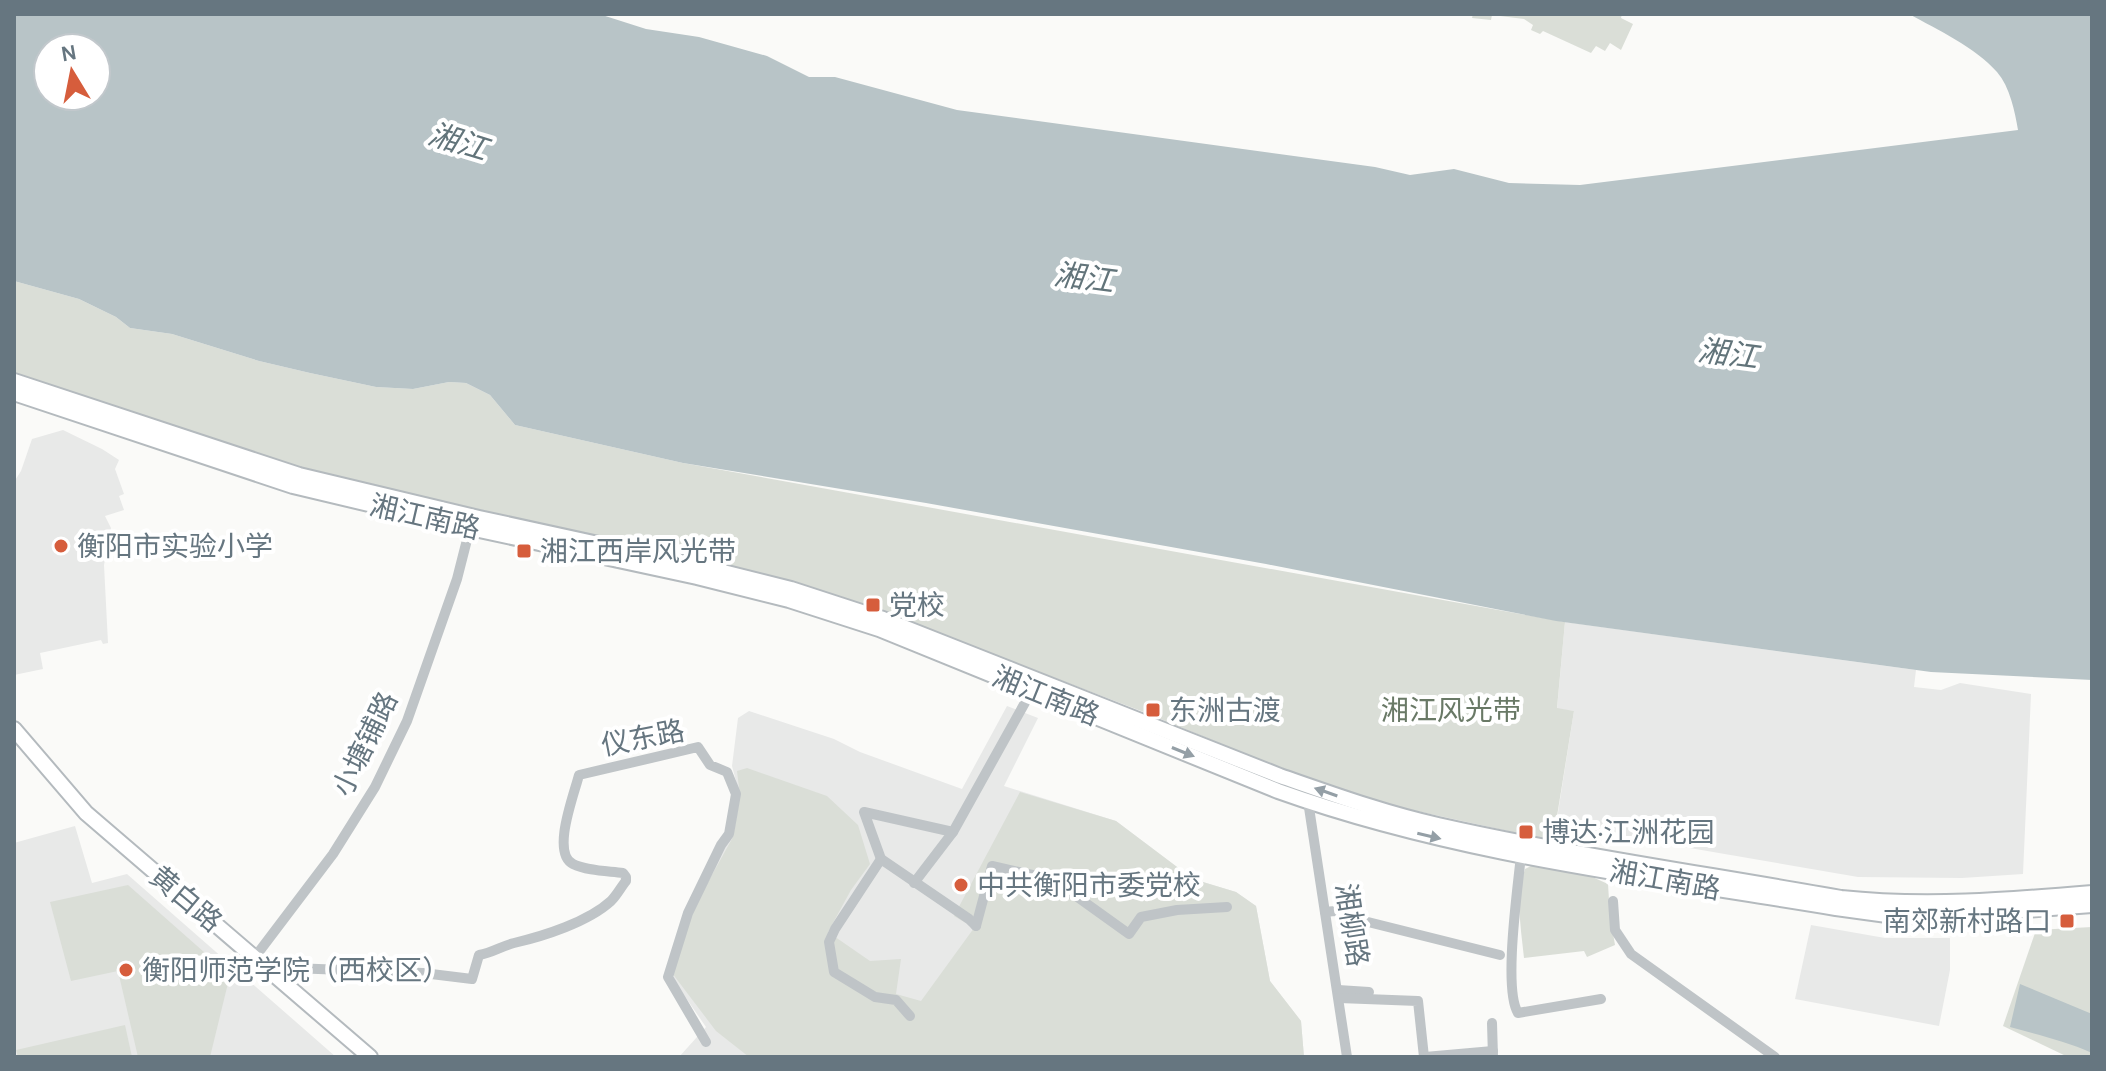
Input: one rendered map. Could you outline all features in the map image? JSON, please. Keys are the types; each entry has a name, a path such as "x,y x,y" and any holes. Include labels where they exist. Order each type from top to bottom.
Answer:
{"main road":[{"name":"湘江南路","path":"14,381 299,475 791,589 883,619 1280,776 1435,824 1540,846 1886,903 1984,902 2092,893"},
{"name":"湘江南路","path":"14,393 293,486 789,600 879,629 1308,801 1426,836 1521,855 1887,915 1946,916 2092,905"},
{"name":"黄白路","path":"14,729 86,813 370,1057"}],"street":[{"name":"小塘铺路","path":"260,962 375,787 407,721 457,579 470,528"},
{"path":"914,883 953,832 1032,690"},
{"name":"仪东路","path":"260,962 472,979 479,955 581,920 611,901 626,881 623,873 580,867 570,863 564,854 563,840 579,775 698,747 710,765 727,772 736,794 729,834 688,913 668,977 706,1042"},
{"name":"湘柳路","path":"1308,801 1347,1057"},
{"path":"953,832 864,812 881,859 976,926 992,866 1037,876 1076,896 1129,934 1141,917 1177,910 1227,907"},
{"path":"1521,855 1511,972 1513,1005 1518,1013 1601,999"},
{"path":"881,859 829,942 834,972 875,997 896,1000 910,1016"},
{"path":"1613,901 1615,930 1631,954 1775,1057"},
{"path":"1325,912 1342,910 1354,913 1364,921 1500,955"},
{"path":"1338,994 1418,1001 1424,1057 1493,1054 1492,1023"}],"shaded area":[{"name":"衡阳市实验小学","path":"63,430 119,460 115,469 124,494 119,496 124,510 105,516 111,528 104,565 108,643 103,644 101,640 40,653 43,669 14,675 14,482 32,439"},
{"path":"1565,622 1916,670 1914,687 1941,690 1960,683 2031,694 2023,874 1962,878 1858,877 1556,825 1574,711 1557,709"},
{"name":"中共衡阳市委党校","path":"1007,706 1038,718 1004,786 1116,821 1193,879 1236,892 1256,906 1270,981 1301,1021 1304,1057 679,1057 706,1027 672,973 724,846 736,831 740,796 732,766 738,718 749,711 834,739 860,752 962,789"},
{"name":"衡阳师范学院（西校区）","path":"75,826 92,883 127,874 336,1057 14,1057 14,843"},
{"path":"1811,925 1885,938 1950,938 1950,970 1939,1026 1795,999"}],"green space":[{"path":"1473,14 1622,14 1621,18 1633,24 1621,50 1610,43 1605,51 1596,46 1591,53 1543,31 1540,34 1531,30 1533,25 1524,19 1492,15 1491,20 1472,18"},
{"name":"湘江风光带","path":"14,281 79,299 116,317 130,328 172,334 310,373 376,387 413,389 449,382 466,383 490,395 515,425 683,463 1565,622 1557,708 1574,711 1553,841 1371,801 862,604 305,469 14,373"},
{"name":"中共衡阳市委党校","path":"747,768 827,796 858,825 870,864 851,890 828,932 870,961 901,959 896,994 921,1001 974,928 954,916 1020,792 1116,821 1193,879 1236,892 1256,906 1270,981 1301,1021 1304,1057 749,1057 716,1031 672,973 692,911 733,837 740,796 737,771"},
{"path":"1533,865 1590,876 1608,884 1615,945 1587,957 1584,951 1524,958 1520,891 1525,869"},
{"path":"128,885 230,975 210,1057 138,1057 118,971 71,981 50,902"},
{"path":"2092,927 2092,1057 2068,1057 2003,1026 2036,930"},
{"path":"125,1025 132,1057 18,1057 16,1050"}],"water":[{"name":"湘江","path":"14,14 599,14 646,29 699,37 767,56 809,77 835,77 957,110 1375,167 1410,175 1454,169 1509,183 1580,185 2018,130 2009,92 1997,72 1967,47 1909,14 2092,14 2092,680 1931,672 1556,621 1266,564 683,463 515,425 490,395 466,383 449,382 413,389 376,387 310,373 172,334 130,328 116,317 79,299 14,281"},
{"path":"2020,984 2092,1014 2092,1053 2010,1027"}],"place":[{"name":"衡阳市实验小学","path":"61,546"},
{"name":"湘江西岸风光带","path":"524,551"},
{"name":"党校","path":"873,605"},
{"name":"东洲古渡","path":"1153,710"},
{"name":"博达·江洲花园","path":"1526,832"},
{"name":"中共衡阳市委党校","path":"961,885"},
{"name":"南郊新村路口","path":"2067,921"},
{"name":"衡阳师范学院（西校区）","path":"126,970"}]}
